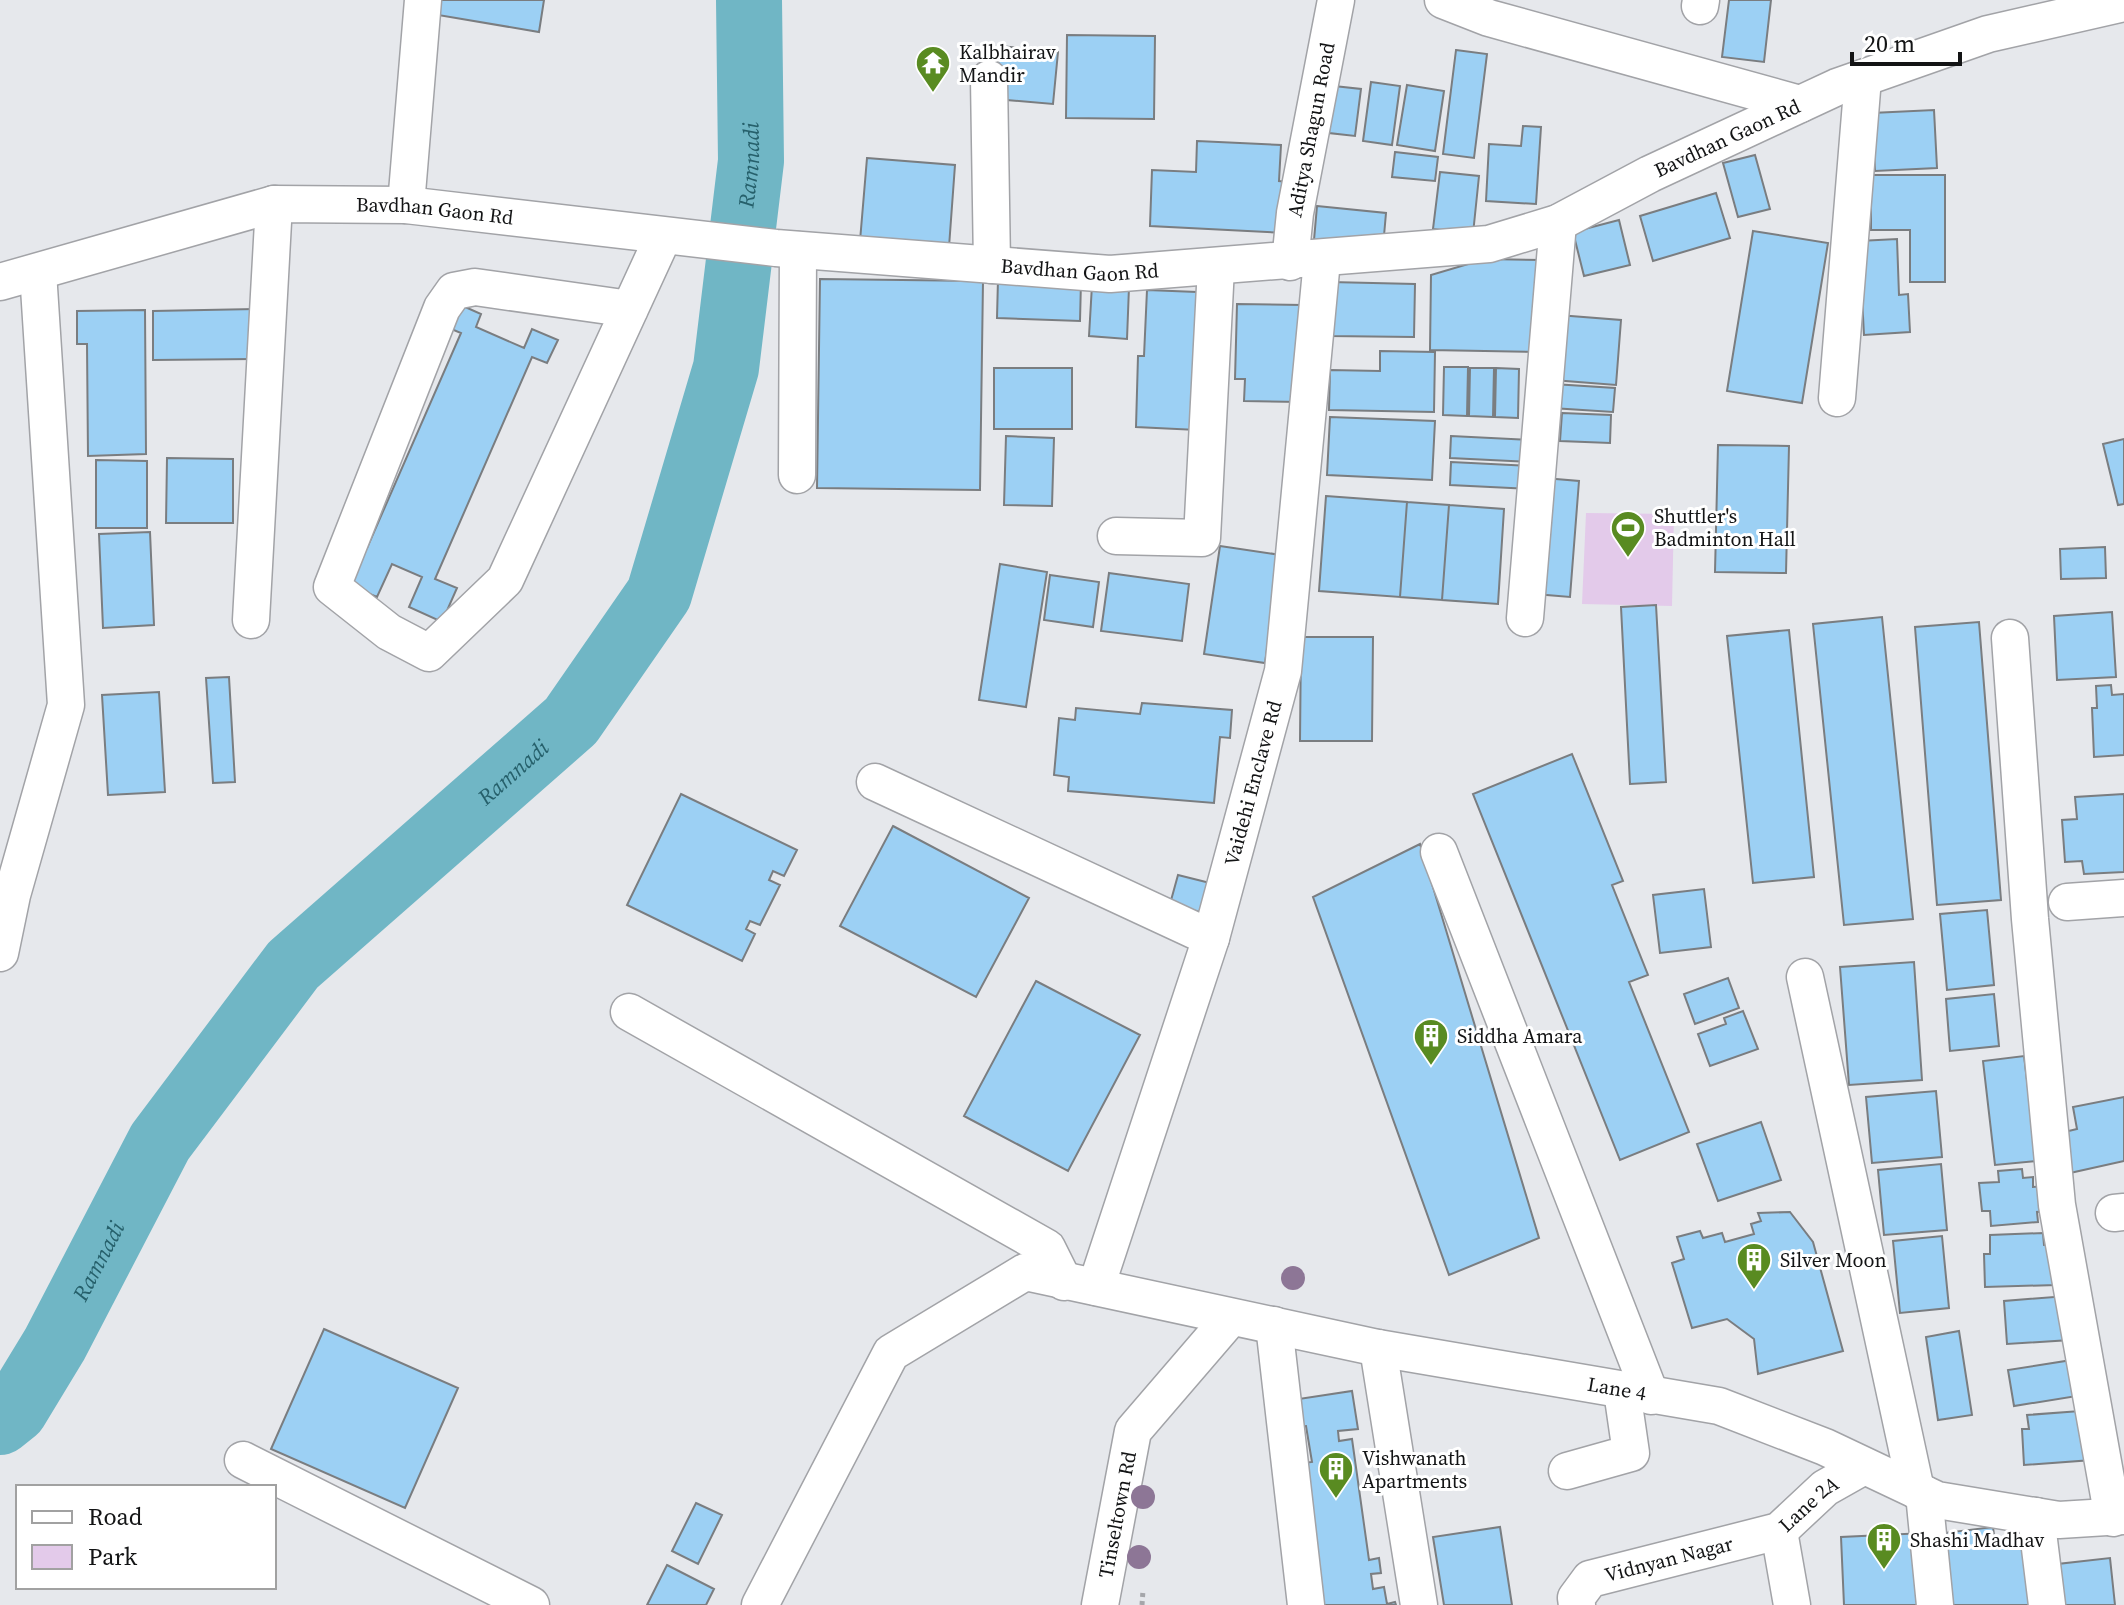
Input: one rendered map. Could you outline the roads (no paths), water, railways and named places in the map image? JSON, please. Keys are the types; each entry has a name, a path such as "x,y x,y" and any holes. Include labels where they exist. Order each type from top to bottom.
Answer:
{"street":[{"path":"406,205 423,0"},
{"name":"Aditya Shagun Road","path":"1306,261 1295,213 1336,0"},
{"path":"1443,0 1489,18 1800,104"},
{"name":"Bavdhan Gaon Rd","path":"0,282 274,204 406,205 674,238 1110,274 1306,261 1489,244 1558,223 1650,174 1863,78 1988,34 2124,3"},
{"path":"1837,398 1863,78"},
{"path":"989,79 992,265"},
{"path":"251,620 274,204"},
{"path":"1525,618 1558,223"},
{"path":"630,309 475,287 454,291 442,308 332,587 389,632 429,653 505,580 630,309 674,238"},
{"path":"787,249 797,475"},
{"name":"Vaidehi Enclave Rd","path":"1080,1284 1211,938 1283,671 1306,261"},
{"path":"1116,536 1202,538 1216,267"},
{"path":"0,953 12,895 66,705 38,272"},
{"path":"2010,638 2030,919 2057,1205 2118,1517"},
{"path":"875,782 1211,938"},
{"path":"1439,852 1637,1393 1631,1453 1567,1471"},
{"path":"2067,902 2124,898"},
{"path":"1805,977 1920,1492 1935,1605"},
{"path":"629,1012 1047,1248 1080,1284"},
{"name":"Lane 4","path":"760,1605 891,1353 1025,1272 1378,1348 1719,1406 1825,1447 1937,1500 2059,1520 2118,1517"},
{"name":"Tinseltown Rd","path":"1100,1605 1133,1431 1231,1317"},
{"path":"1274,1325 1306,1605"},
{"path":"1378,1348 1419,1605"},
{"path":"243,1460 531,1605"},
{"name":"Lane 2A","path":"1792,1605 1779,1531 1825,1488 1864,1466"},
{"path":"2036,1516 2047,1605"},
{"name":"Vidnyan Nagar","path":"1577,1605 1576,1598 1590,1579 1779,1531"}],"waterway":[{"name":"Ramnadi","path":"0,1422 15,1410 55,1344 160,1142 293,965 571,721 659,594 726,368 751,161 749,0"}],"place":[{"name":"Kalbhairav Mandir","path":"933,94"},
{"name":"Shuttler's Badminton Hall","path":"1628,559"},
{"name":"Siddha Amara","path":"1431,1067"},
{"name":"Silver Moon","path":"1754,1291"},
{"name":"Vishwanath Apartments","path":"1336,1500"},
{"name":"Shashi Madhav","path":"1884,1571"}]}
